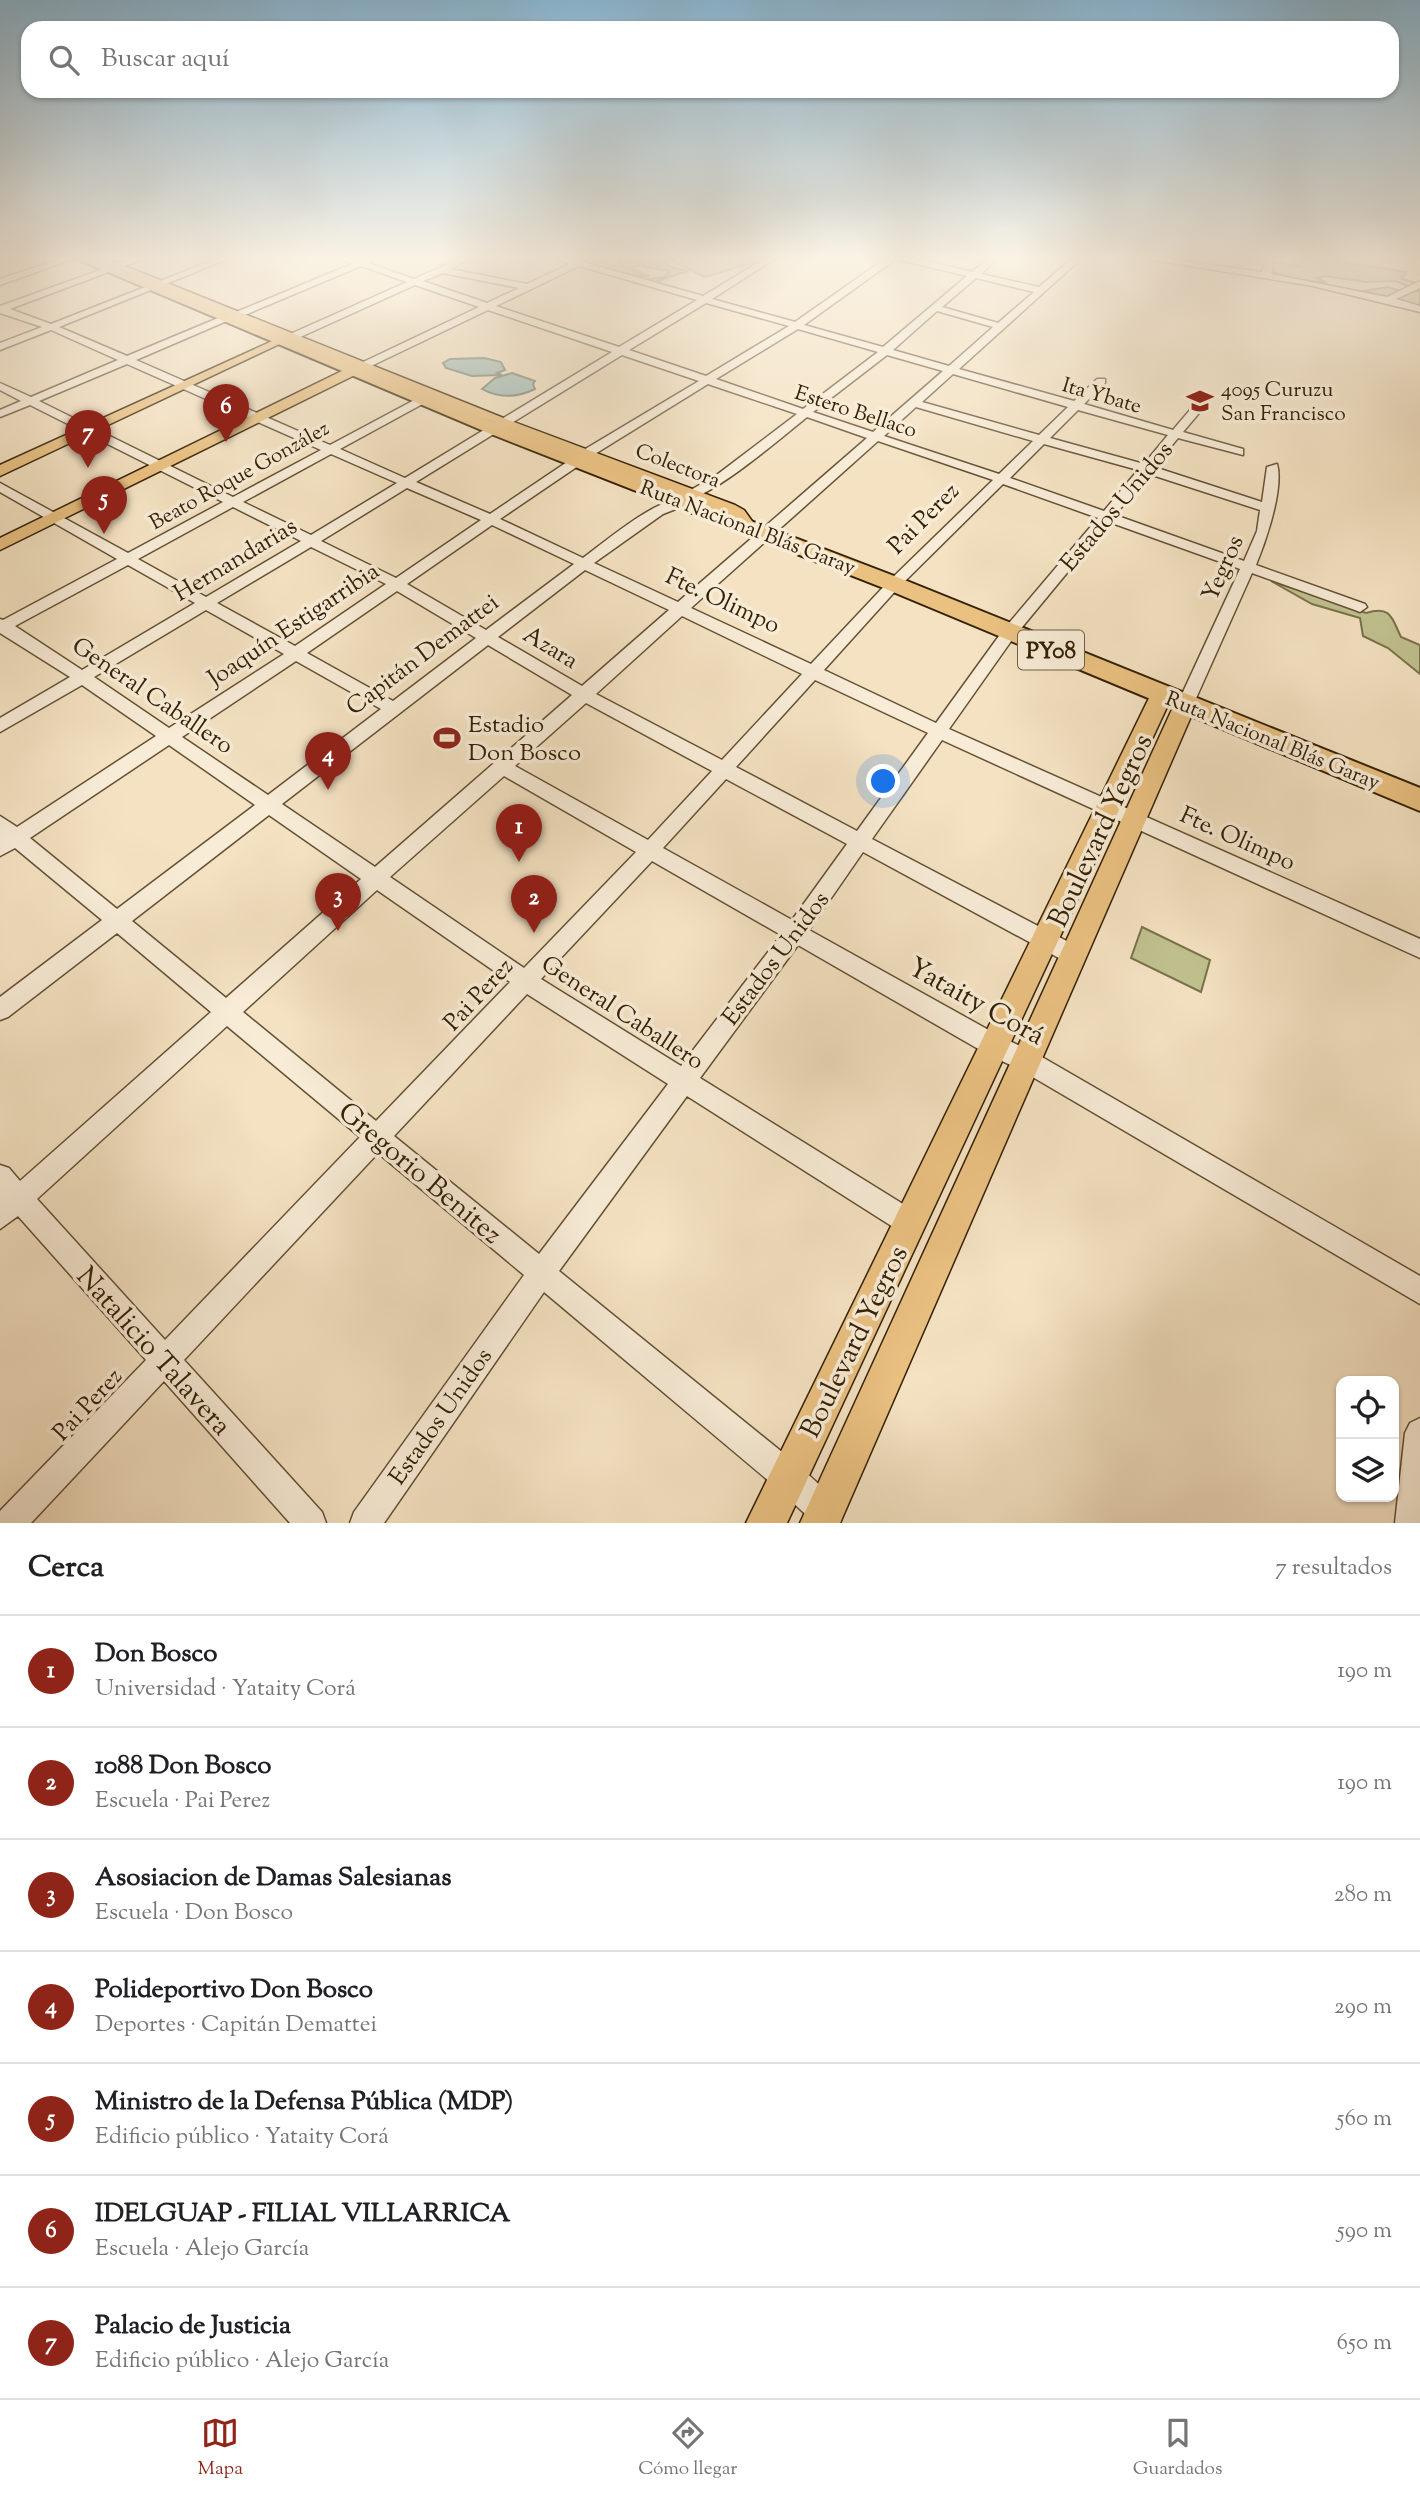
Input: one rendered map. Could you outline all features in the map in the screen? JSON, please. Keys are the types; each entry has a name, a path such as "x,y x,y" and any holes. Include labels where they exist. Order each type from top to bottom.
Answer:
{"highway":[{"path":"258,327 424,398 581,458"},
{"name":"Ruta Nacional Blás Garay","path":"687,499 757,531 894,584 1009,633 1181,695 1420,800"}],"main road":[{"path":"0,471 287,339"},
{"path":"0,545 359,368 497,425"},
{"name":"Colectora","path":"581,458 687,499"},
{"name":"Boulevard Yegros","path":"766,1523 1047,940 1123,814 1181,695"},
{"name":"Boulevard Yegros","path":"828,1519 1075,956 1123,814"}],"street":[{"path":"0,347 51,327"},
{"name":"Fte. Olimpo","path":"51,327 489,519 940,732 1420,949"},
{"path":"0,414 206,327"},
{"path":"287,339 314,327"},
{"path":"359,368 446,327"},
{"name":"Estero Bellaco","path":"548,327 999,478 1246,569 1360,607"},
{"name":"Hernandarias","path":"0,726 311,541 659,327"},
{"name":"Joaquín Estigarribia","path":"5,837 169,737 581,458 794,327"},
{"name":"Ita Ybate","path":"800,327 1175,436 1239,452"},
{"name":"Capitán Demattei","path":"0,1010 583,564 657,511 687,499 718,480 914,327"},
{"path":"10,1207 376,878 585,695 681,608 757,531 876,437 1002,327"},
{"name":"Pai Perez","path":"10,1523 650,850 894,584 999,478 1101,381"},
{"name":"Azara","path":"0,386 397,584 585,695 1075,956"},
{"name":"Beato Roque González","path":"1,626 424,398"},
{"path":"914,403 1147,469 1269,509"},
{"name":"Estados Unidos","path":"365,1523 541,1272 795,932 1009,633 1199,406"},
{"name":"Yegros","path":"1181,695 1264,531 1273,467"},
{"path":"0,487 394,709"},
{"name":"General Caballero","path":"1,626 82,677 526,981 910,1223"},
{"name":"Yataity Corá","path":"503,767 995,1046 1027,1061 1420,1291"},
{"name":"Gregorio Benitez","path":"5,837 117,921 541,1272 787,1476 828,1519"},
{"name":"Natalicio Talavera","path":"0,1177 10,1207 164,1360 311,1523"},
{"path":"1410,1523 1420,1433"}],"green space":[{"path":"1271,581 1366,613 1386,612 1393,619 1401,637 1420,645 1420,674 1388,648 1363,636 1360,618 1312,604"},
{"path":"1142,927 1210,960 1201,992 1131,958"}],"water":[{"path":"484,358 501,362 505,370 497,373 502,375 472,376 446,368 443,363 450,359"},
{"path":"512,373 535,381 535,389 508,396 482,389 495,378"}],"place":[{"name":"4095 Curuzu San Francisco","path":"1200,401"},
{"name":"IDELGUAP - FILIAL VILLARRICA","path":"226,442"},
{"name":"Palacio de Justicia","path":"88,468"},
{"name":"Ministro de la Defensa Pública (MDP)","path":"104,534"},
{"name":"Estadio Don Bosco","path":"447,738"},
{"name":"Polideportivo Don Bosco","path":"328,790"},
{"name":"Don Bosco","path":"519,862"},
{"name":"Asosiacion de Damas Salesianas","path":"338,931"},
{"name":"1088 Don Bosco","path":"534,933"}]}
